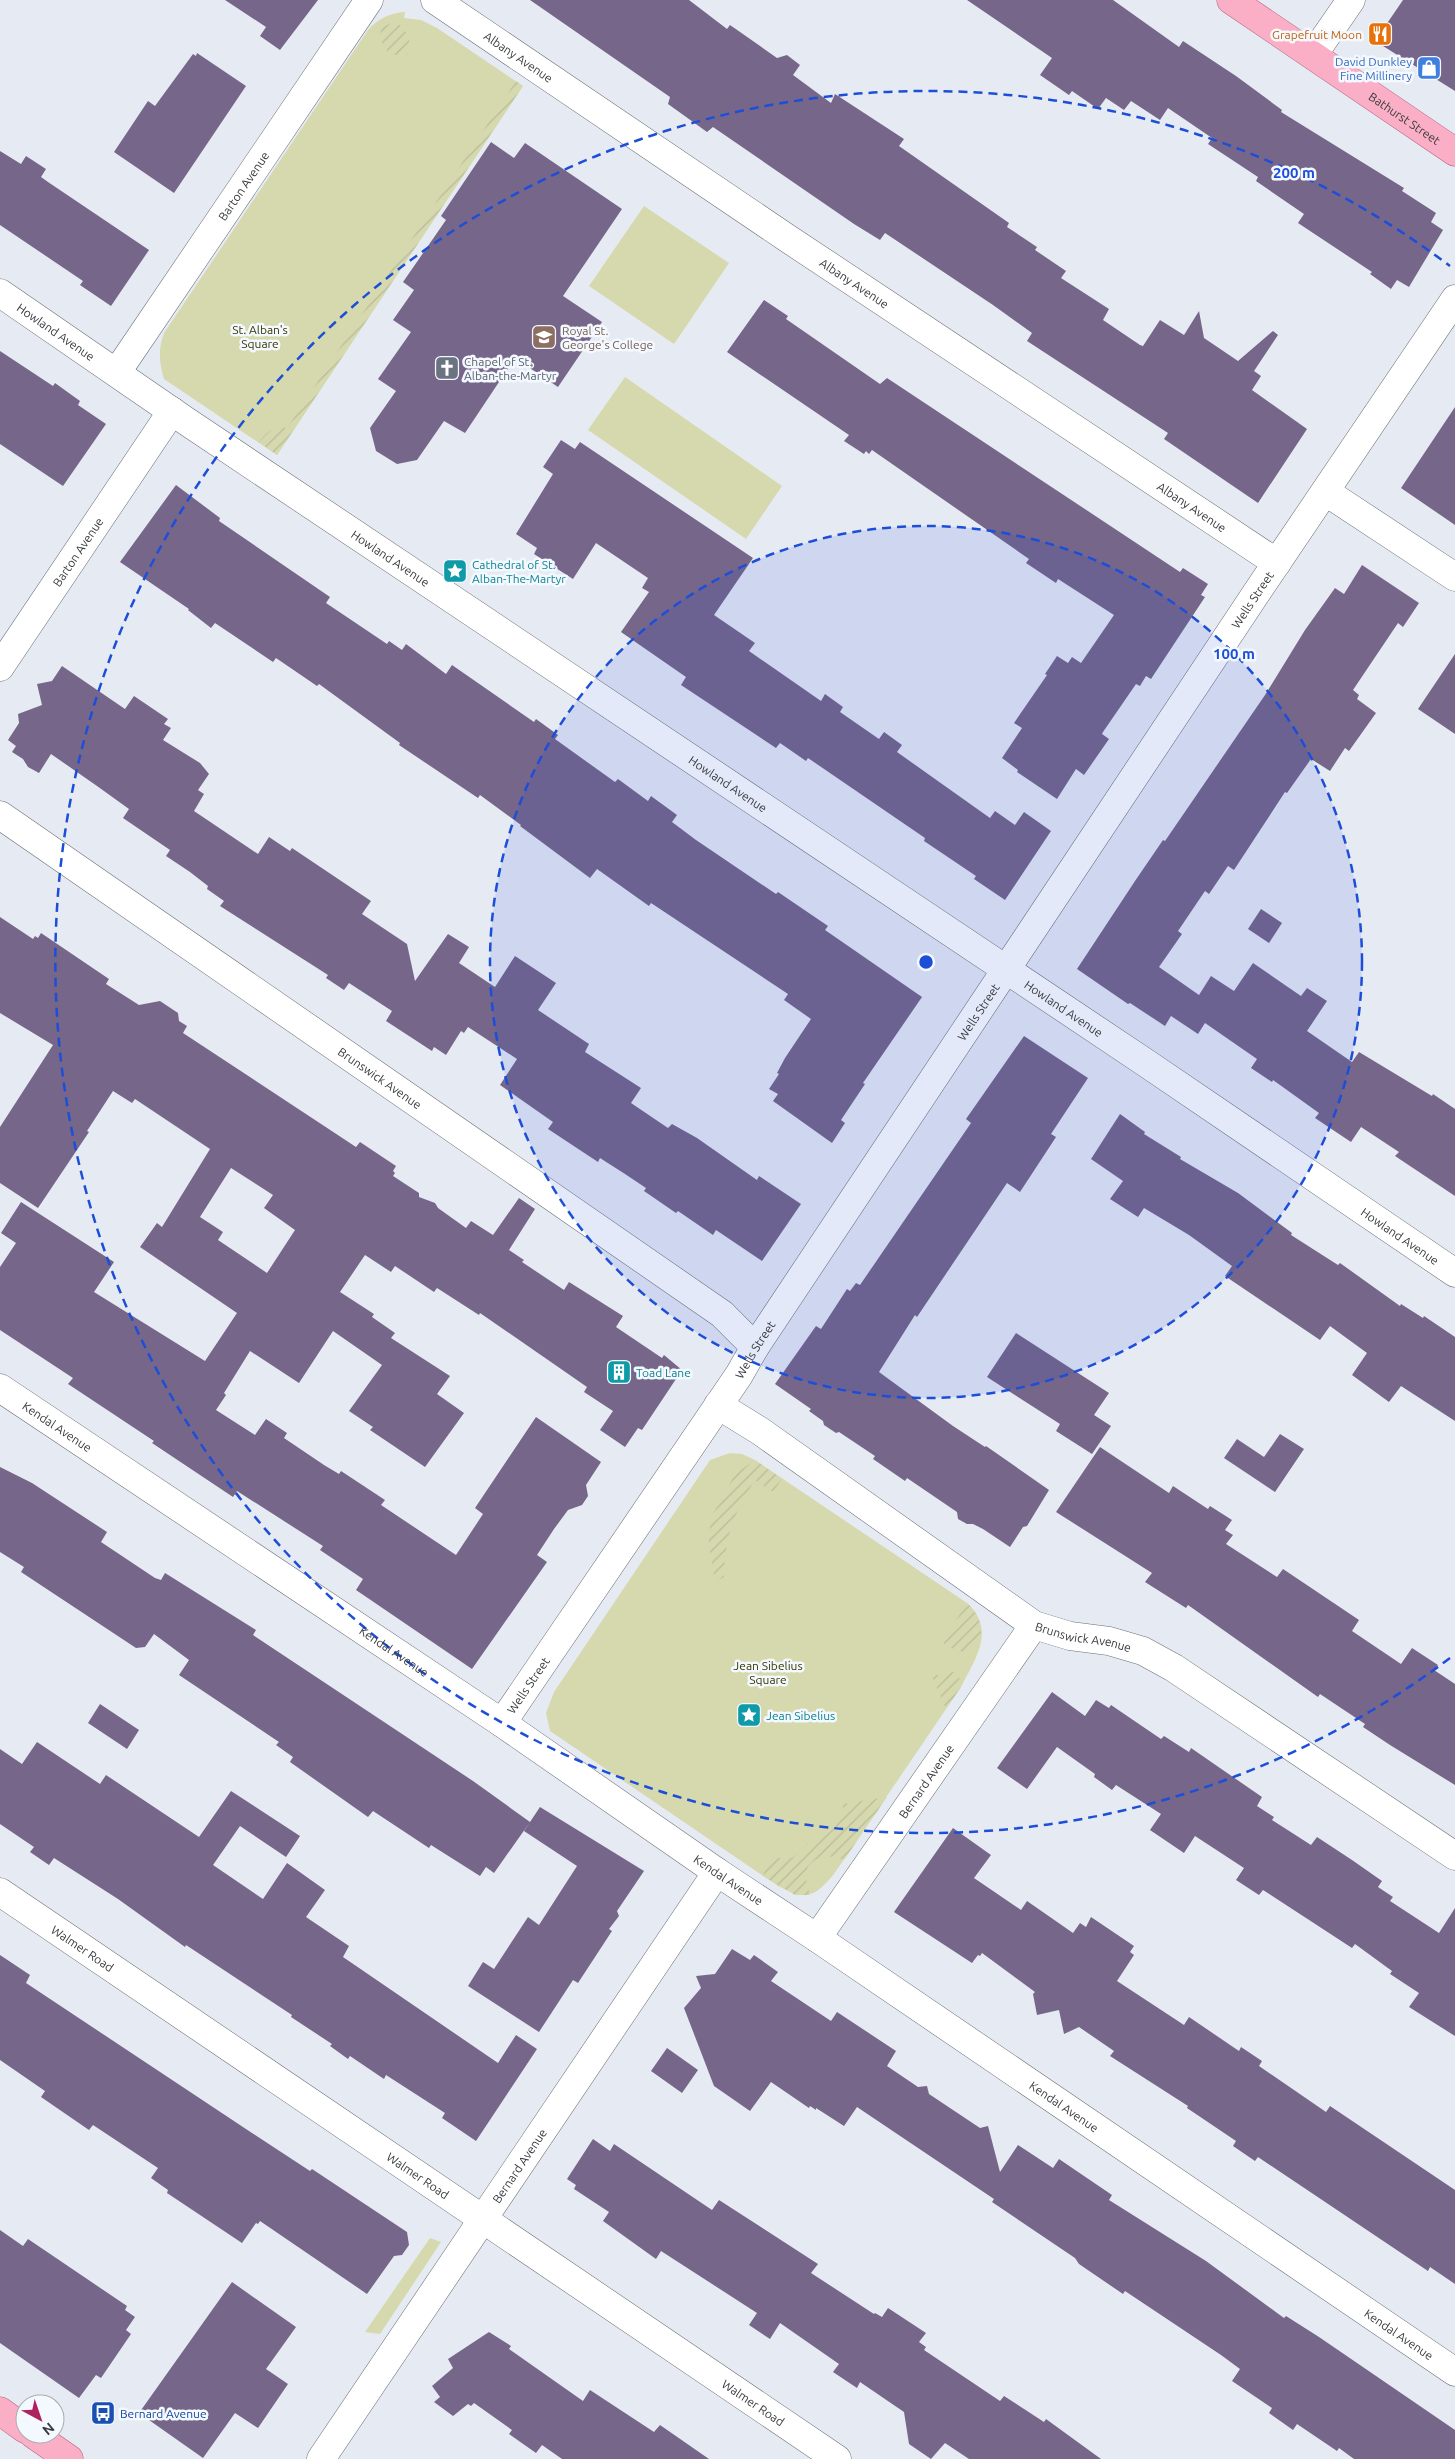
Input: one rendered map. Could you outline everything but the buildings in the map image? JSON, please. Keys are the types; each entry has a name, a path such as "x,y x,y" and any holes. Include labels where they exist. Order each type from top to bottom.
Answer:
{"main road":[{"name":"Bathurst Street","path":"1231,0 1455,152"},
{"path":"0,2412 15,2422"},
{"path":"47,2444 69,2459"}],"street":[{"name":"Barton Avenue","path":"117,372 369,0"},
{"path":"1313,55 1351,0"},
{"name":"Albany Avenue","path":"440,1 787,238 1277,563"},
{"name":"Howland Avenue","path":"0,293 172,411 1006,970 1455,1274"},
{"name":"Wells Street","path":"502,1724 718,1405 1277,563 1455,299"},
{"name":"Barton Avenue","path":"0,667 172,411"},
{"path":"1326,492 1455,577"},
{"name":"Brunswick Avenue","path":"0,815 722,1314 756,1347"},
{"name":"Kendal Avenue","path":"0,1388 502,1724 1455,2372"},
{"name":"Brunswick Avenue","path":"718,1405 768,1436 1034,1625 1070,1636 1109,1641 1143,1651 1174,1668 1455,1856"},
{"name":"Bernard Avenue","path":"817,1938 1034,1625"},
{"name":"Bernard Avenue","path":"321,2459 717,1872"},
{"name":"Walmer Road","path":"0,1892 837,2459"}],"green space":[{"name":"St. Alban's Square","path":"405,12 404,18 421,20 437,28 523,86 277,455 164,379 160,356 162,339 164,333 368,30 384,17"},
{"path":"394,22 402,27 409,39 408,54 403,57 389,53 381,41 382,27"},
{"path":"516,81 523,86 277,455 259,442 271,431 278,428 287,428"},
{"path":"644,206 729,263 674,344 589,286"},
{"path":"625,377 782,486 746,539 588,430"},
{"name":"Jean Sibelius Square","path":"730,1453 742,1454 755,1460 967,1603 976,1613 982,1634 977,1655 961,1687 834,1874 821,1888 809,1894 803,1895 778,1886 550,1731 546,1713 554,1692 710,1460"},
{"path":"755,1460 782,1479 773,1492 755,1480 741,1504 728,1538 724,1577 715,1582 708,1536 713,1514 735,1474"},
{"path":"967,1603 975,1612 979,1621 981,1642 967,1651 957,1651 942,1642"},
{"path":"958,1671 961,1687 946,1709 932,1676"},
{"path":"887,1797 844,1860 831,1856 819,1858 809,1866 806,1872 806,1879 810,1895 795,1895 763,1876 771,1855 783,1859 792,1858 808,1843 832,1830 839,1821 843,1804"},
{"path":"430,2238 441,2242 380,2334 365,2332"}],"place":[{"name":"Grapefruit Moon","path":"1380,34"},
{"name":"David Dunkley Fine Millinery","path":"1429,68"},
{"name":"Royal St. George's College","path":"544,337"},
{"name":"Chapel of St. Alban-the-Martyr","path":"447,368"},
{"name":"Cathedral of St. Alban-The-Martyr","path":"455,571"},
{"name":"Toad Lane","path":"619,1372"},
{"name":"Jean Sibelius","path":"749,1715"},
{"name":"Bernard Avenue","path":"103,2413"}]}
